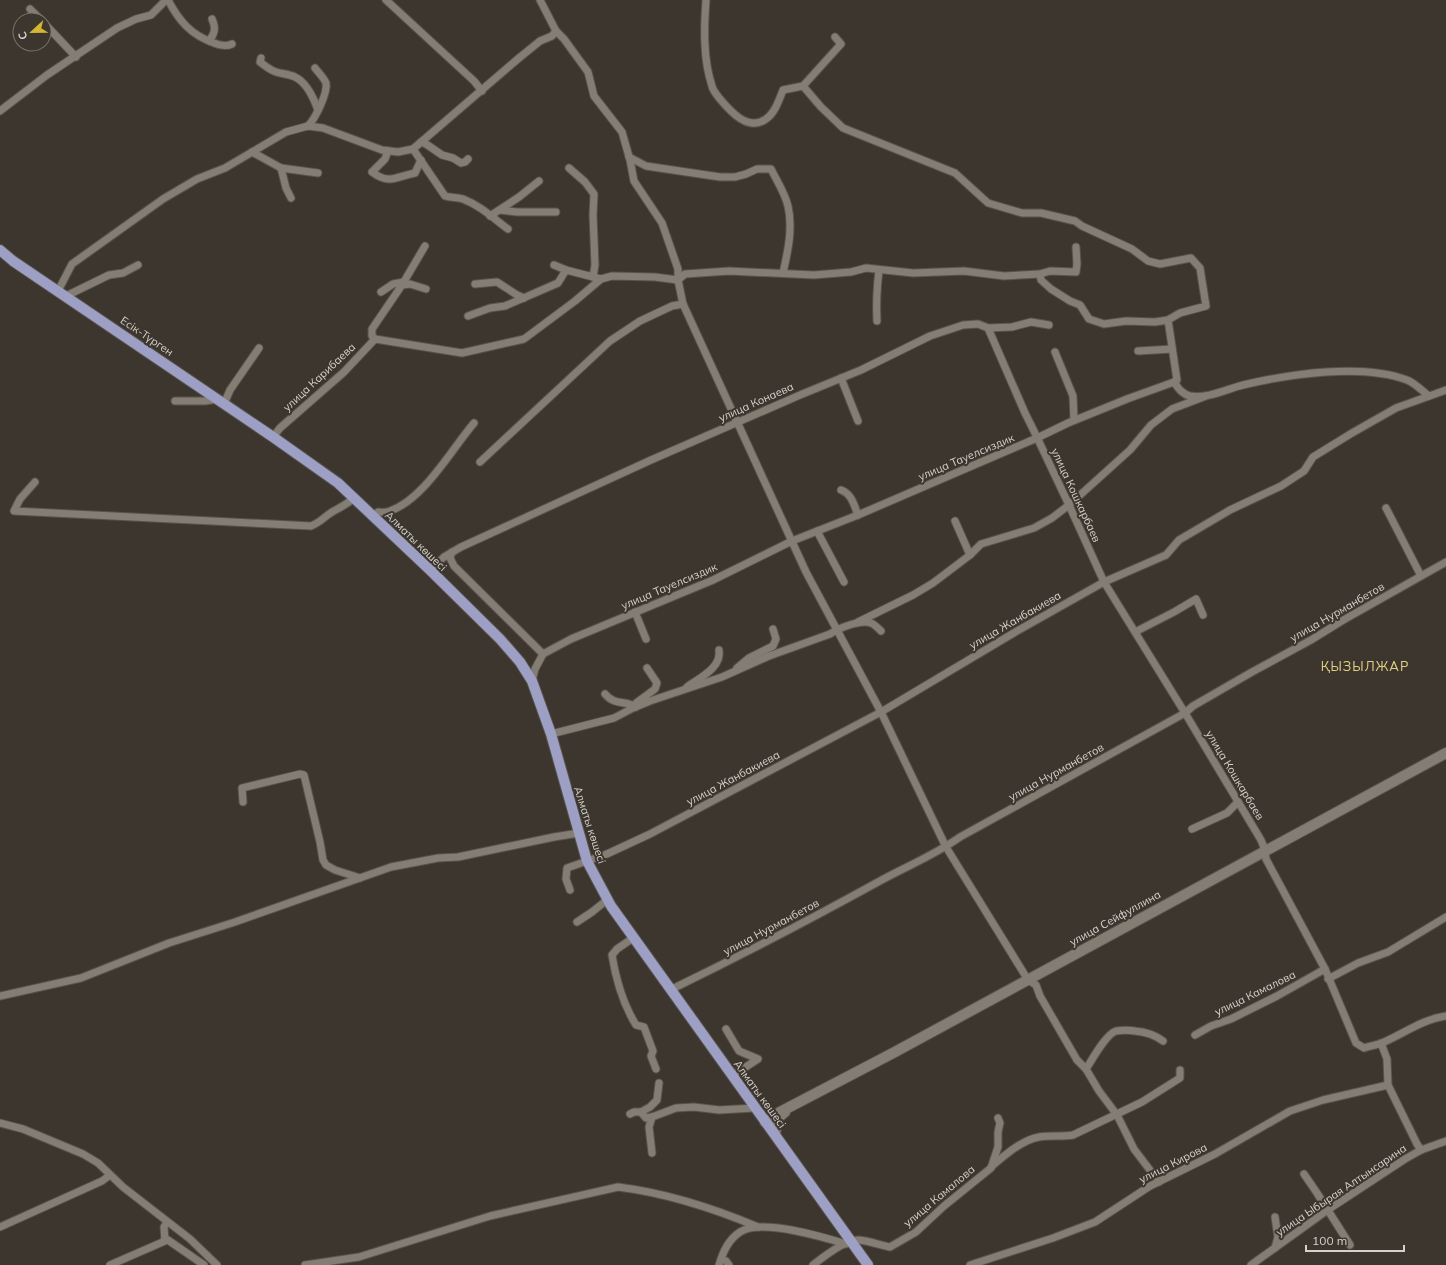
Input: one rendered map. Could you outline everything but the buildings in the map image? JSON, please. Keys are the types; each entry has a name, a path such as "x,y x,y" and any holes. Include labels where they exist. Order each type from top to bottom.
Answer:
{"main road":[{"name":"Есік-Түрген","path":"0,250 13,261 277,440"},
{"name":"Алматы көшесі","path":"277,440 338,483 430,570 500,639 520,662 532,681 551,734 587,861 607,900 670,990 775,1134 848,1243 868,1265"}],"street":[{"path":"0,111 47,75 76,57 117,28 136,19 151,15 167,0 175,14 193,33 222,46 232,44"},
{"path":"386,0 474,81 482,91"},
{"path":"540,0 556,31 564,39 588,72 594,96 622,132 634,181 662,223 678,269 678,280 683,304 806,572 881,712 946,847 1028,980 1036,985 1040,996 1077,1060 1086,1070 1099,1091 1117,1115 1134,1149 1159,1182"},
{"path":"706,0 705,42 707,69 712,88 736,116 746,122 756,123 766,120 774,110 783,90 803,86 841,44 835,38"},
{"path":"30,9 33,12"},
{"path":"209,41 214,36 215,26 212,19"},
{"path":"62,294 72,264 163,199 196,179 225,168 286,132 308,126 323,128 362,144 388,151 398,152 413,149 519,58 540,41 552,36 556,31"},
{"path":"52,32 76,57"},
{"path":"261,58 260,62 266,67 300,80 308,90 318,110"},
{"path":"308,126 314,119 324,97 326,88 325,82 315,68"},
{"path":"803,86 843,128 955,173 988,203 1022,213 1041,213 1075,221 1082,226 1132,249 1148,261 1160,264 1191,258 1200,268 1206,306 1180,313 1168,320 1155,322 1126,321 1104,324 1089,318 1080,305 1070,301 1051,289 1041,280 1040,274"},
{"path":"421,142 442,156 452,158 460,163 465,162 468,159"},
{"path":"413,149 445,196 461,198 483,209 508,230"},
{"path":"388,151 385,159 372,172 379,177 391,180 414,173 421,160"},
{"path":"252,152 282,168 318,173"},
{"path":"629,157 646,166 720,177 734,177 757,169 770,169 788,206 790,236 783,273"},
{"path":"282,168 286,188 291,198"},
{"path":"569,168 585,182 594,194 593,214 597,278"},
{"path":"490,216 539,181"},
{"path":"500,210 517,212 556,212"},
{"path":"425,246 403,284 372,329 372,336 375,339 462,353 524,339 575,301 597,278"},
{"path":"554,265 566,270 597,278 612,276 655,277 678,280 685,274 729,271 814,275 852,272 866,268 913,273 964,271 1004,276 1040,274 1050,271 1076,272 1078,264 1076,247"},
{"path":"62,294 109,275 123,273 138,265"},
{"path":"468,316 490,308 505,306 558,283 566,270"},
{"path":"877,321 876,292 880,270"},
{"path":"475,284 496,282 524,298"},
{"path":"381,292 393,284 410,284 426,289"},
{"path":"480,462 610,341 640,321 672,306 683,304"},
{"path":"1168,320 1177,380 1174,382 1181,391 1189,396 1206,396"},
{"name":"улица Конаева","path":"430,570 452,552 541,510 738,422 861,370 930,336 963,326 978,324 988,328 1012,327 1031,322 1050,325"},
{"path":"988,328 1037,438"},
{"name":"улица Карибаева","path":"277,440 280,428 344,372 375,339"},
{"path":"175,402 221,401 259,348"},
{"path":"1138,351 1172,349"},
{"path":"1055,352 1073,396 1074,420"},
{"path":"551,734 614,718 636,707 694,687 769,656 830,634 837,629 858,622 913,595 933,583 970,555 981,544 1034,528 1052,518 1069,505 1130,450 1151,424 1176,407 1243,385 1283,377 1349,371 1382,374 1408,380 1429,396"},
{"path":"841,378 858,421"},
{"name":"улица Тауелсиздик","path":"543,654 572,639 713,580 792,542 1037,438 1074,420 1174,382"},
{"name":"улица Жанбакиева","path":"570,890 566,879 567,868 607,854 650,834 881,712 1017,631 1104,582 1166,555 1179,540 1230,510 1281,486 1304,471 1313,457 1352,433 1396,408 1446,390"},
{"path":"1176,407 1181,401 1181,391"},
{"path":"374,516 378,512 389,512 412,498 430,481 474,423"},
{"name":"улица Кошкарбаев","path":"1037,438 1104,582 1261,840 1265,850 1266,859 1325,969 1356,1043 1364,1048 1382,1043 1437,1017 1446,1016"},
{"path":"34,482 20,499 14,511 311,526 321,522 354,498"},
{"path":"840,490 847,493 852,499 858,515"},
{"path":"1386,508 1421,576"},
{"path":"955,521 970,555"},
{"path":"817,532 844,582"},
{"path":"452,552 450,558 454,566 543,654 535,669 532,681"},
{"name":"улица Нурманбетов","path":"670,990 732,960 946,847 960,837 1185,713 1193,706 1446,562"},
{"path":"1135,632 1196,599 1203,615"},
{"path":"635,612 646,639"},
{"path":"858,622 870,622 881,631"},
{"path":"733,672 749,658 773,646 776,639 773,629"},
{"path":"676,692 706,674 717,664 719,650"},
{"path":"636,707 636,703 655,689 657,683 647,668"},
{"path":"605,694 610,700 631,703 636,707"},
{"name":"улица Сейфуллина","path":"765,1122 796,1103 1028,980 1446,753"},
{"path":"243,802 242,788 300,774 304,775 322,860 326,865 335,870 360,878"},
{"path":"1192,829 1227,813 1238,802"},
{"path":"0,996 81,978 169,943 235,922 391,867 438,858 458,857 579,833"},
{"path":"577,922 607,900"},
{"path":"1328,979 1358,963 1388,952 1446,917"},
{"path":"633,938 612,955 615,972 629,1014 636,1025 644,1027 653,1052 651,1056 656,1069"},
{"name":"улица Камалова","path":"1195,1035 1211,1026 1231,1019 1278,996 1325,969"},
{"path":"726,1029 739,1051 758,1059 732,1076"},
{"path":"1086,1070 1095,1057 1102,1042 1114,1031 1140,1031 1154,1034 1163,1041"},
{"path":"1382,1043 1387,1059 1388,1085 1421,1150"},
{"path":"991,1168 1020,1145 1038,1137 1061,1137 1073,1135 1117,1115 1142,1102 1180,1078 1180,1070"},
{"path":"630,1114 634,1112 641,1112 658,1100 659,1083"},
{"name":"улица Кирова","path":"970,1265 1053,1238 1095,1222 1150,1186 1215,1154 1290,1111 1324,1100 1388,1085"},
{"name":"улица Сейфуллина","path":"775,1134 778,1118 796,1103"},
{"path":"641,1112 646,1118 676,1108 694,1107 719,1110 755,1108"},
{"path":"652,1117 649,1127 652,1153"},
{"name":"улица Камалова","path":"758,1227 793,1230 848,1243 858,1240 890,1247 916,1232 944,1206 991,1168 998,1147 998,1132 1000,1123 998,1118"},
{"path":"0,1123 23,1130 83,1154 98,1163 123,1187 190,1239 217,1265"},
{"name":"улица Ыбырая Алтынсарина","path":"1252,1265 1327,1210 1405,1159 1421,1150 1446,1142"},
{"path":"1304,1174 1350,1245"},
{"path":"0,1227 102,1181 110,1175"},
{"path":"306,1265 359,1257 490,1216 618,1187 667,1196 704,1206 758,1227"},
{"path":"1275,1217 1278,1237 1275,1248"},
{"path":"110,1265 165,1241 164,1227 167,1222"},
{"path":"719,1265 724,1250 731,1239 741,1231 758,1227"},
{"path":"165,1238 204,1265"},
{"path":"813,1265 848,1243"}],"district":[{"name":"ҚЫЗЫЛЖАР","path":"1365,666"}]}
